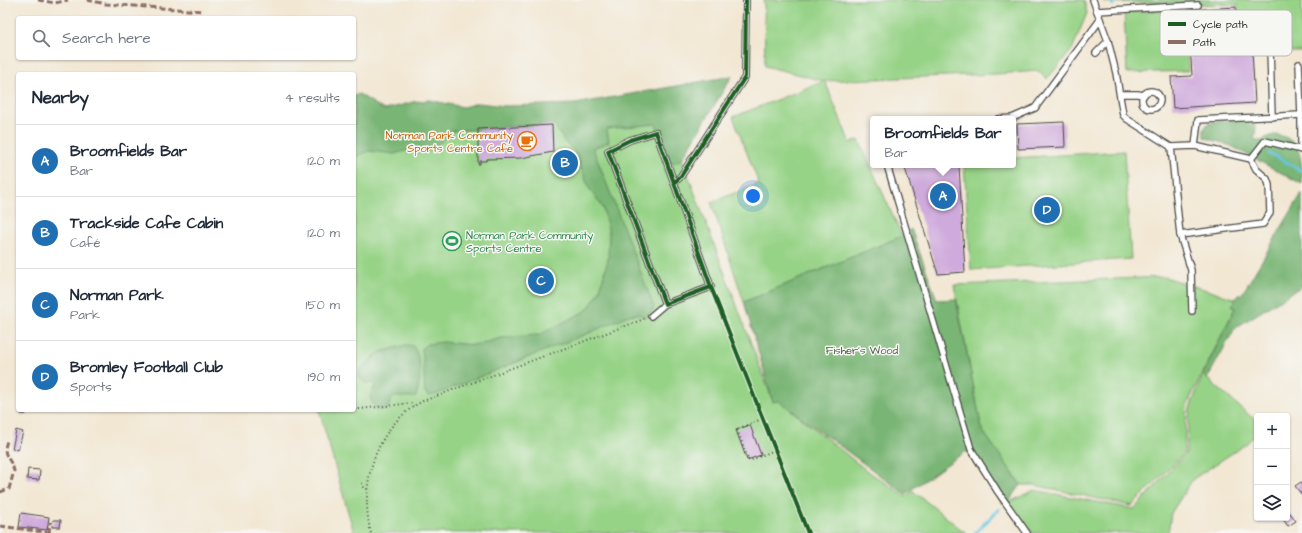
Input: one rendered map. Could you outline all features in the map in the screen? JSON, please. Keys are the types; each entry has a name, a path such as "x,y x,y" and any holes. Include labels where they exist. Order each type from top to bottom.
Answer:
{"lane":[{"path":"674,183 681,176 744,77 746,0"},
{"path":"1093,0 1108,41 1120,94 1123,115 1171,147 1195,146 1251,159"},
{"path":"1097,12 1198,5"},
{"path":"1016,116 1035,108 1100,20"},
{"path":"1096,53 1108,41"},
{"path":"1270,56 1272,116"},
{"path":"1251,159 1265,141 1302,150 1299,64"},
{"path":"1120,94 1144,95"},
{"path":"1195,146 1198,120 1301,115"},
{"path":"652,316 665,304 711,286 656,132 630,140 608,150 665,304"},
{"path":"1171,147 1180,235 1191,270 1192,311"},
{"path":"1180,235 1263,224 1270,213 1269,185 1267,179 1256,169 1251,159"},
{"path":"887,168 971,449 998,492 1027,533"}],"path":[{"path":"371,533 367,518 367,489 371,470 383,439 396,420 414,405 652,316"},
{"path":"356,409 412,403 414,405"},
{"path":"760,413 765,426"},
{"path":"762,419 737,429 741,436 749,460 775,450"},
{"path":"773,444 778,457"},
{"path":"362,483 364,488 367,489"}],"green space":[{"path":"764,0 1084,0 1087,13 1072,50 1047,79 1039,71 825,81 850,143 859,140 870,165 870,168 872,168 902,236 744,302 711,202 759,184 733,117 824,81 765,66"},
{"path":"1103,0 1302,0 1302,52 1292,52 1292,10 1238,10 1238,5 1104,2"},
{"path":"1160,11 1160,56 1188,56 1188,71 1127,73 1124,12"},
{"path":"732,76 682,159 671,164 656,124 607,129 609,142 593,148 654,307 650,314 644,317 638,314 629,315 589,333 429,396 425,393 422,348 427,344 443,342 473,345 507,337 539,335 587,310 599,293 608,259 609,234 603,208 589,188 574,150 566,144 554,124 452,131 438,145 424,153 409,150 394,154 369,151 358,156 356,155 356,95 359,94 384,110 413,102 429,100 463,107 478,103 505,106 575,104"},
{"path":"666,116 773,402 778,400 866,470 905,496 913,491 966,533 354,533 320,412 356,412 356,134"},
{"path":"1229,120 1246,120 1254,124 1256,127 1253,139 1262,141 1269,136 1276,135 1289,139 1294,143 1300,154 1302,184 1231,146 1204,137 1204,129 1208,123"},
{"path":"1124,151 1131,259 971,270 964,168 1016,168 1016,158"},
{"path":"1302,193 1302,286 1235,328 1207,379 1203,375 1235,308 1232,306 1238,295 1242,294"},
{"name":"Fisher's Wood","path":"911,229 937,300 956,299 982,430 1021,485 1008,503 1002,503 966,451 905,494 779,401 773,402 744,302 902,236"},
{"path":"1165,277 1239,300 1187,405 1184,453 1132,506 1034,485 1021,485 982,430 954,285"},
{"path":"406,345 413,346 418,357 420,378 416,397 393,397 387,409 378,410 374,406 370,397 375,385 372,383 367,384 359,378 360,369 380,352"},
{"path":"1203,375 1254,419 1254,436 1246,444 1193,479 1171,513 1168,533 1032,533 1008,503 1034,490 1134,509 1186,453 1190,408"}],"building":[{"path":"1236,7 1236,10 1188,10"},
{"path":"1191,56 1252,56 1255,103 1173,108 1171,77 1192,76"},
{"path":"1064,122 1065,147 1018,149 1017,124"},
{"path":"552,125 553,152 521,158 487,159 486,161 480,161 480,164 478,164 478,129"},
{"path":"564,161 568,161 568,165 562,165"},
{"path":"905,168 959,168 965,272 938,274"},
{"path":"750,425 761,455 747,460 736,430"},
{"path":"16,430 23,432 18,450 12,449"},
{"path":"28,469 40,470 39,480 27,479"},
{"path":"1301,482 1302,484 1302,495 1295,486"},
{"path":"21,513 49,517 47,530 19,527"},
{"path":"1290,513 1296,521 1288,526 1284,521 1290,521"},
{"path":"53,520 61,520 60,527 52,527"}],"waterway":[{"path":"1110,0 1113,5"},
{"path":"1269,154 1302,171"},
{"path":"975,533 999,509"}],"marked path":[{"path":"38,0 55,3 68,0"},
{"path":"87,0 106,4 203,11"},
{"path":"0,492 9,489 14,471 5,450 7,441"},
{"path":"49,533 50,522"},
{"path":"0,526 51,533"}],"cycle path":[{"path":"674,183 681,176 745,77 746,0"},
{"path":"711,287 665,304 608,151 630,140 656,132 711,287 808,533"}],"place":[{"name":"Norman Park Community Sports Centre Cafe","path":"527,141"},
{"name":"Trackside Cafe Cabin","path":"565,163"},
{"name":"Broomfields Bar","path":"943,196"},
{"name":"Bromley Football Club","path":"1047,210"},
{"name":"Norman Park Community Sports Centre","path":"452,241"},
{"name":"Norman Park","path":"541,281"}]}
